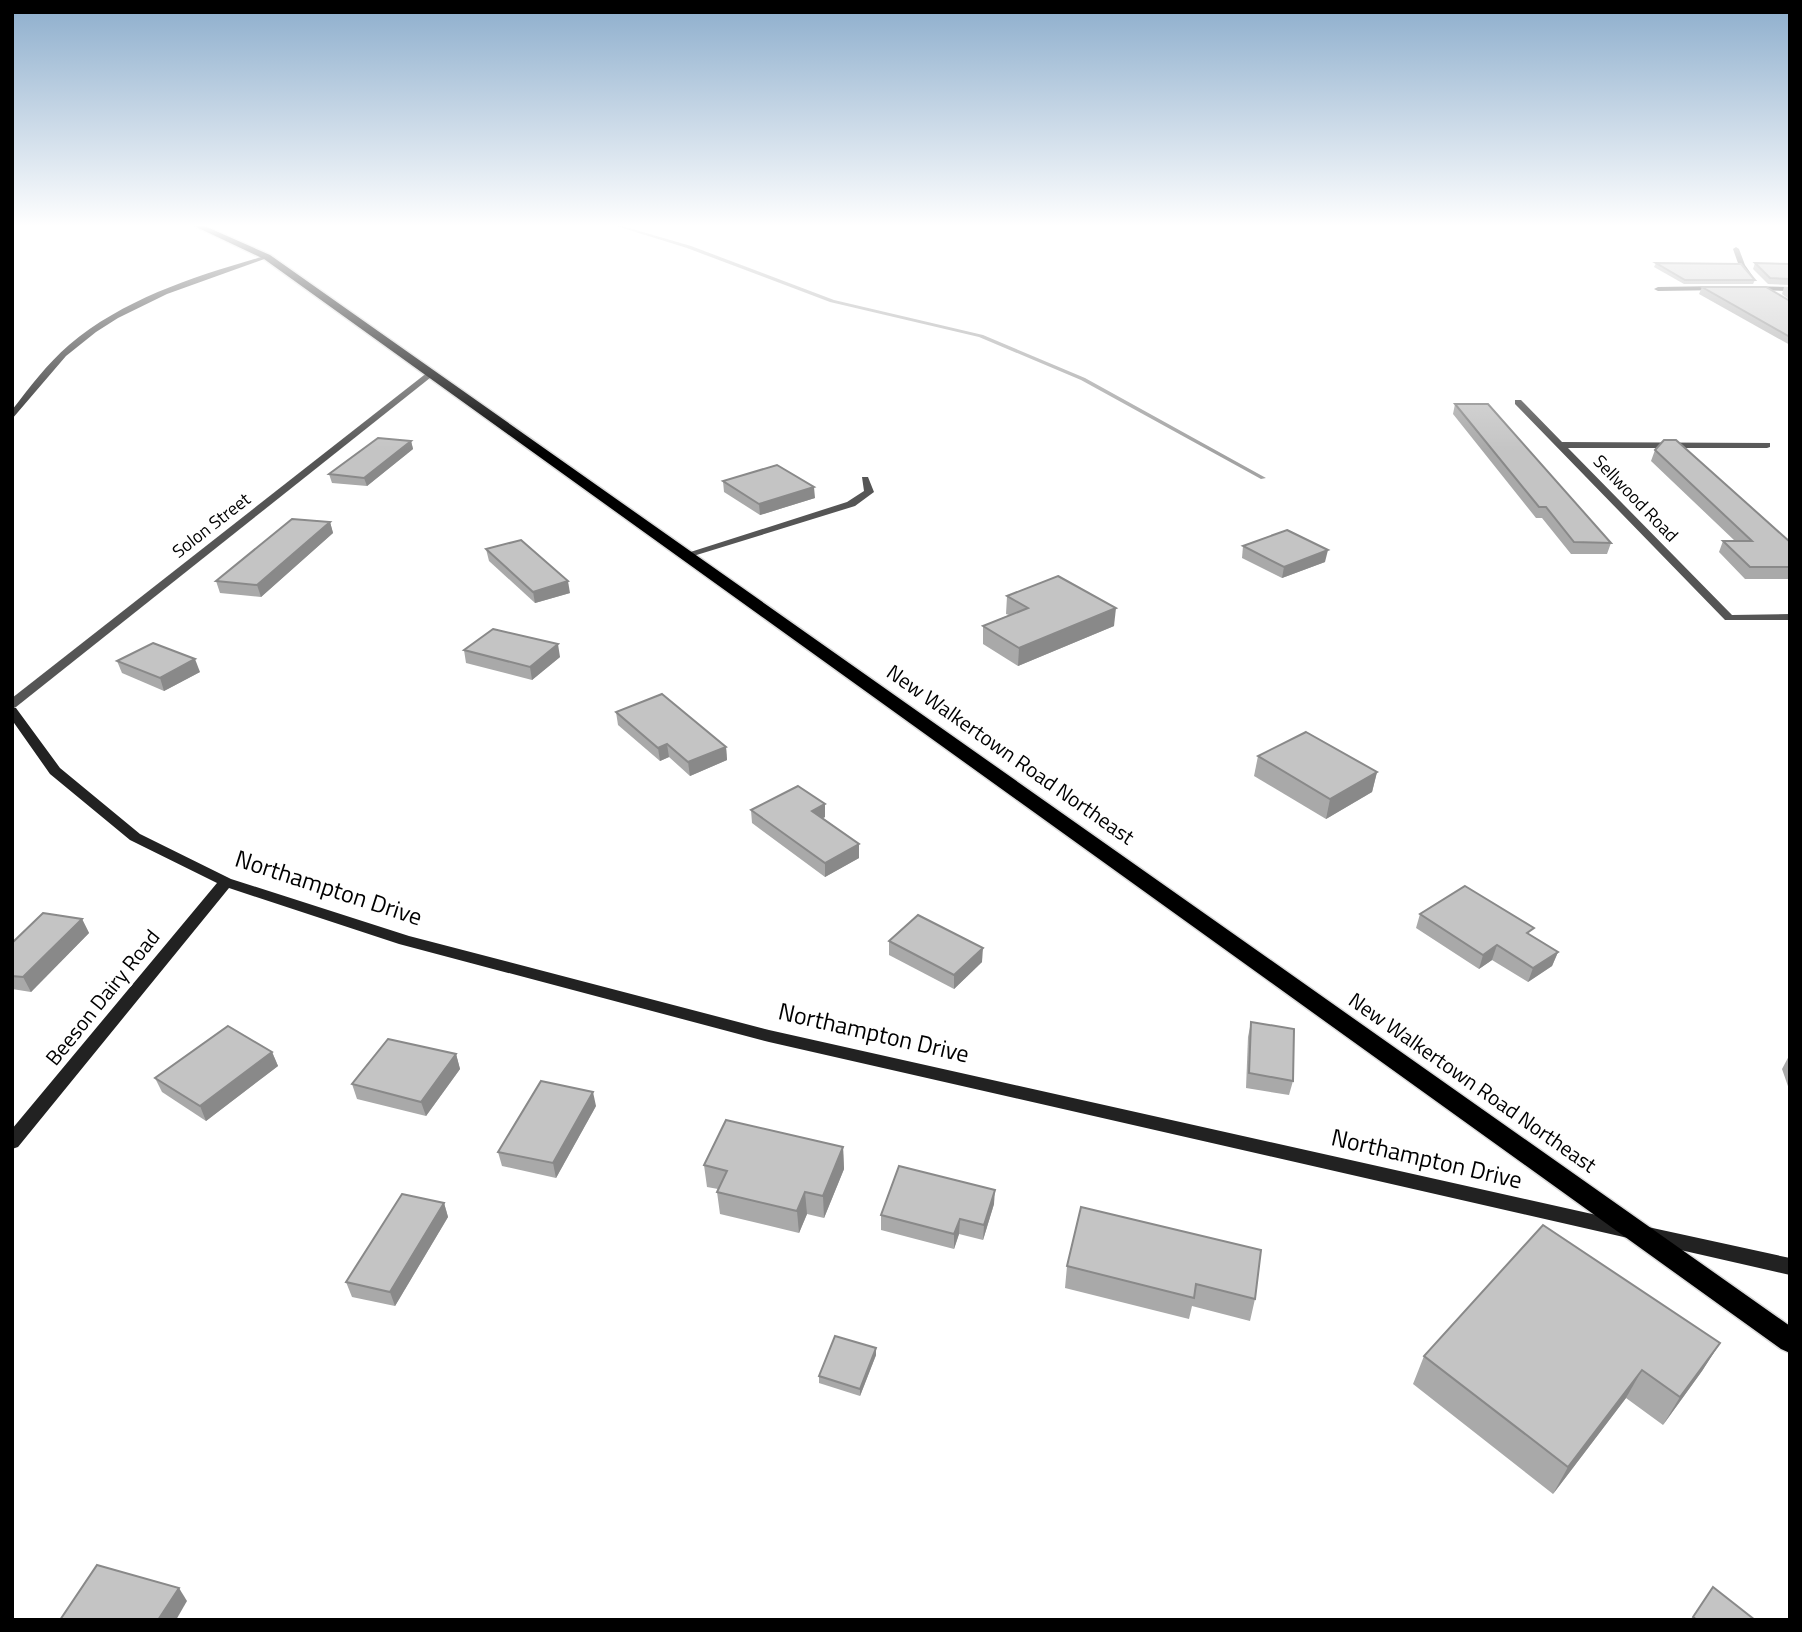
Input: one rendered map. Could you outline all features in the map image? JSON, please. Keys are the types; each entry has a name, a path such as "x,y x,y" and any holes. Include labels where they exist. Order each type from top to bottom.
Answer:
{"main road":[{"name":"New Walkertown Road Northeast","path":"327,300 1790,1341"}],"street":[{"path":"12,416 53,365 91,333 150,300"},
{"name":"Solon Street","path":"12,704 431,374"},
{"name":"Sellwood Road","path":"1518,402 1729,618 1790,617"},
{"path":"1560,445 1767,445"},
{"path":"686,555 851,503 869,492 865,480"},
{"name":"Northampton Drive","path":"12,711 55,771 135,837 226,882 405,940 769,1035 1790,1267"},
{"name":"Beeson Dairy Road","path":"12,1142 226,882"}],"building":[{"path":"1725,300 1789,300 1790,337"},
{"path":"1455,404 1488,404 1611,543 1574,542 1546,507 1539,507"},
{"path":"378,438 411,441 364,478 329,474"},
{"path":"1664,440 1676,440 1790,542 1790,567 1750,567 1723,541 1752,541 1655,450"},
{"path":"777,465 814,487 759,504 723,481"},
{"path":"292,519 330,522 257,585 216,581"},
{"path":"1287,530 1328,550 1284,567 1243,546"},
{"path":"521,540 568,581 533,592 486,549"},
{"path":"1058,576 1116,608 1019,648 983,626 1028,608 1007,596"},
{"path":"493,629 558,644 530,667 464,650"},
{"path":"153,643 195,659 160,678 117,661"},
{"path":"662,694 726,747 688,762 667,744 658,748 616,712"},
{"path":"1306,732 1377,772 1330,799 1258,756"},
{"path":"798,786 825,804 812,811 859,844 825,863 751,810"},
{"path":"1465,886 1534,928 1527,933 1558,952 1533,968 1497,945 1483,955 1420,914"},
{"path":"43,913 82,919 23,977 12,976 12,943"},
{"path":"918,915 983,948 954,975 889,941"},
{"path":"1251,1022 1294,1029 1293,1081 1249,1073"},
{"path":"228,1026 272,1052 200,1106 155,1078"},
{"path":"388,1039 456,1054 421,1102 352,1084"},
{"path":"541,1081 593,1092 553,1163 498,1152"},
{"path":"726,1120 843,1147 823,1196 805,1192 797,1211 717,1192 727,1171 704,1165"},
{"path":"899,1166 995,1190 984,1225 960,1219 954,1234 881,1215"},
{"path":"402,1194 444,1203 390,1292 346,1282"},
{"path":"1081,1207 1261,1250 1255,1299 1196,1284 1194,1298 1067,1266"},
{"path":"1543,1225 1720,1343 1680,1397 1642,1370 1568,1467 1424,1356"},
{"path":"835,1336 876,1348 860,1389 819,1376"},
{"path":"97,1565 179,1588 158,1620 60,1620"},
{"path":"1713,1587 1755,1620 1697,1620 1693,1617"}],"waterway":[{"path":"830,300 981,336 1083,379 1263,478"}]}
